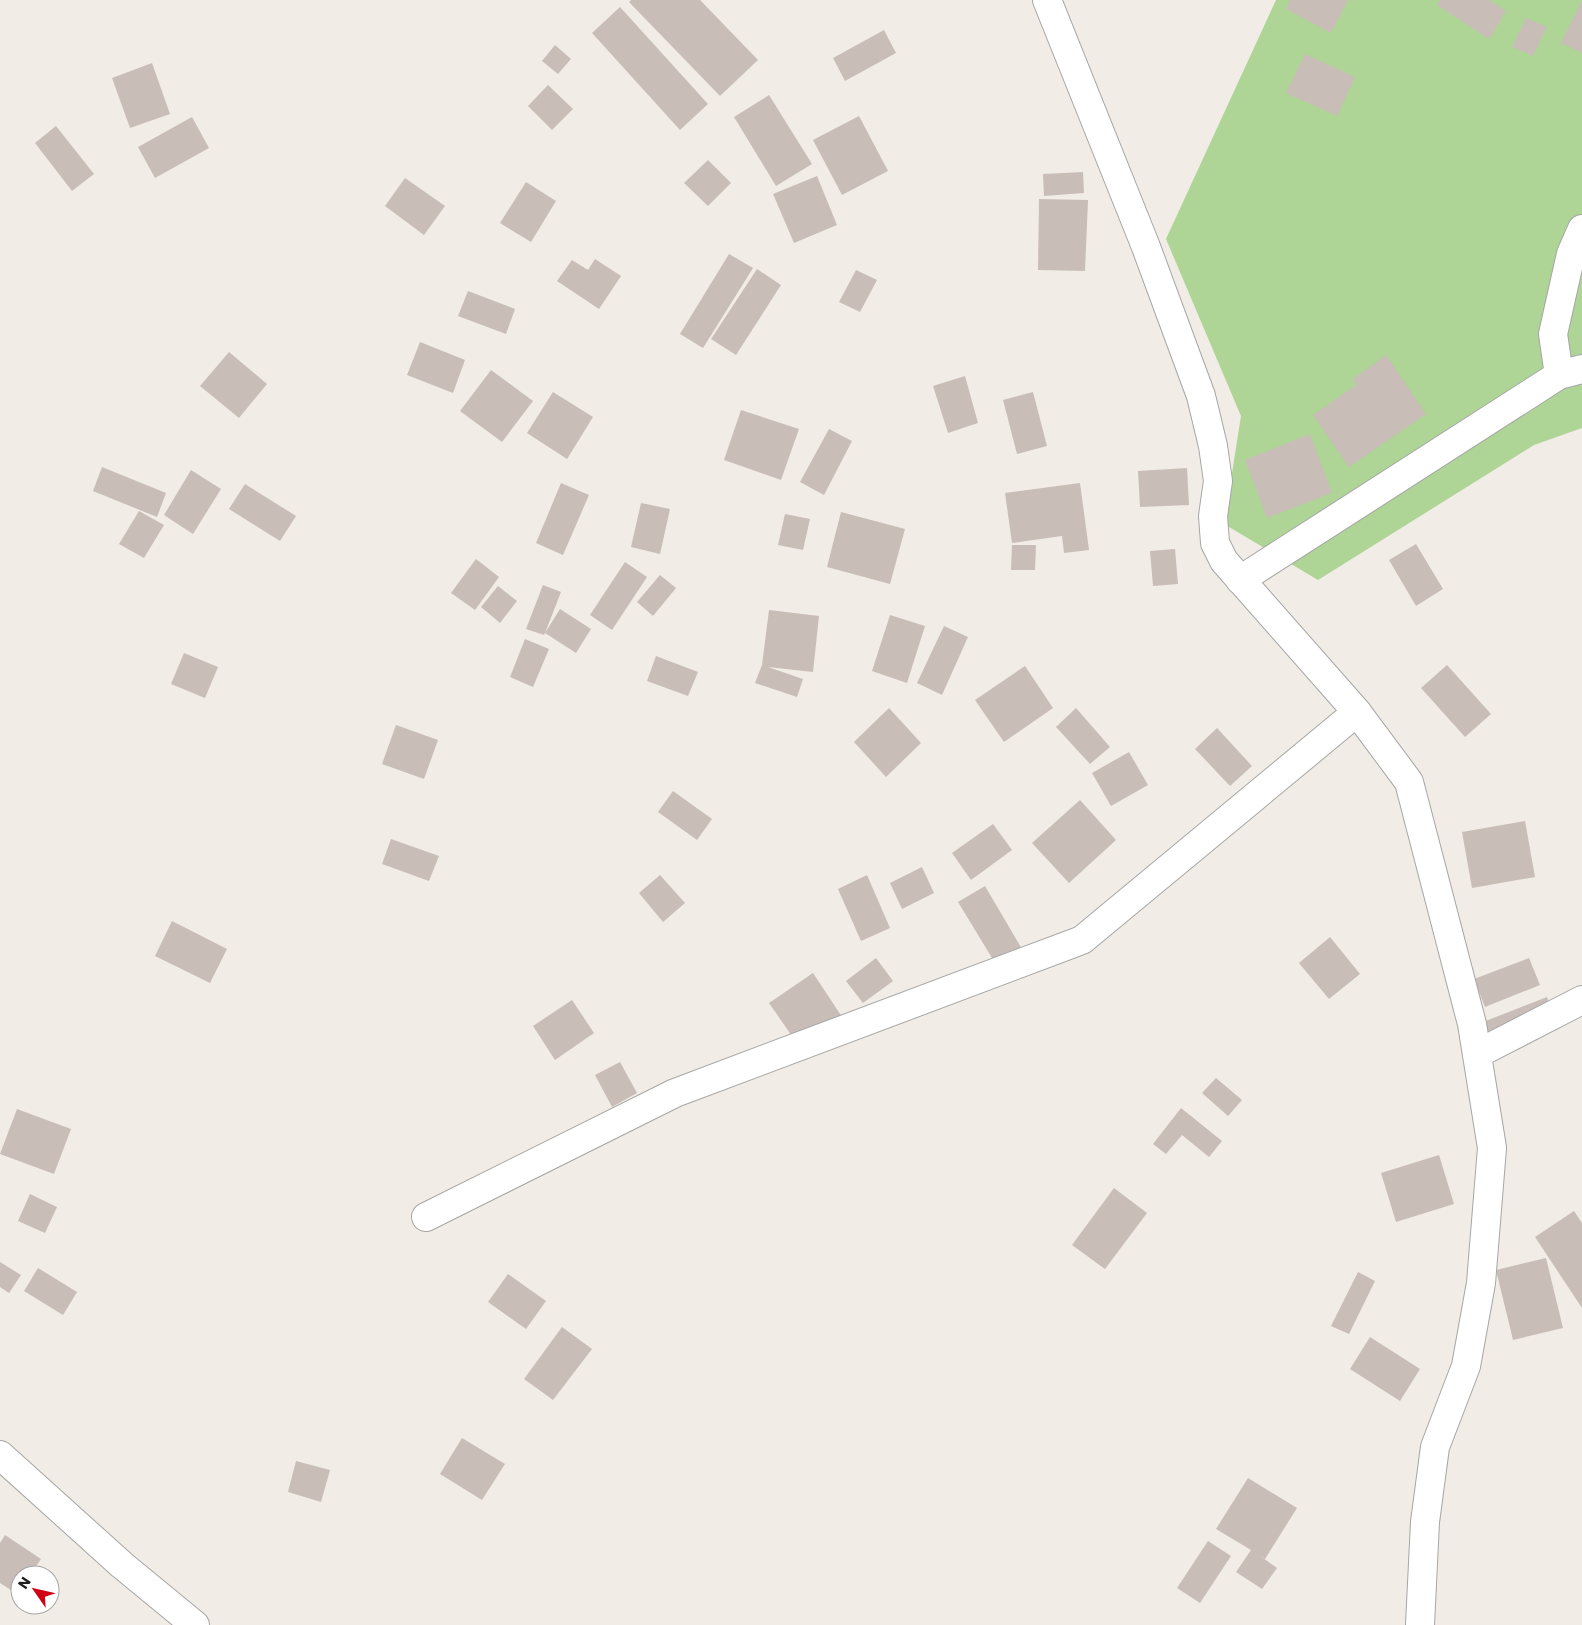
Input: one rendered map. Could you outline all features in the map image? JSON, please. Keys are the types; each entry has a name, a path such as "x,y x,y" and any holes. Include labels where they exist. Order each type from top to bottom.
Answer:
{"street":[{"path":"1047,0 1146,247 1201,396 1213,446 1218,481 1213,516 1215,543 1224,561 1357,712 1409,782 1472,1024 1492,1148 1481,1283 1466,1366 1434,1447 1425,1522 1420,1625"},
{"path":"1240,580 1570,372 1553,334 1571,254 1582,229"},
{"path":"426,1217 675,1093 1082,940 1357,712"},
{"path":"1477,1054 1582,1000"},
{"path":"0,1455 122,1565 195,1625"}],"green space":[{"path":"1276,0 1582,0 1582,428 1534,445 1318,580 1224,524 1241,416 1166,239"}],"building":[{"path":"631,0 700,0 758,60 720,96 629,2"},
{"path":"1290,0 1348,0 1331,33 1286,9"},
{"path":"1440,0 1489,0 1506,11 1489,39 1437,5"},
{"path":"1582,0 1582,53 1561,43"},
{"path":"620,7 708,104 680,130 592,33"},
{"path":"1526,18 1547,27 1533,56 1512,47"},
{"path":"884,30 896,53 845,81 833,58"},
{"path":"555,45 571,59 558,74 542,61"},
{"path":"1305,54 1355,77 1337,116 1286,93"},
{"path":"152,63 170,114 130,128 112,78"},
{"path":"548,85 573,109 552,130 528,106"},
{"path":"769,95 812,164 776,186 734,117"},
{"path":"859,116 888,171 842,195 813,140"},
{"path":"192,117 209,148 155,178 138,147"},
{"path":"56,126 94,174 72,191 35,143"},
{"path":"708,160 731,183 708,206 684,183"},
{"path":"1083,172 1084,193 1044,196 1043,174"},
{"path":"817,176 837,225 794,243 773,194"},
{"path":"405,178 445,206 424,235 385,206"},
{"path":"526,182 556,201 531,242 500,223"},
{"path":"1039,199 1088,200 1085,271 1038,270"},
{"path":"729,254 753,268 703,348 680,334"},
{"path":"595,259 621,276 599,309 557,281 572,260 588,270"},
{"path":"757,269 781,285 736,355 711,339"},
{"path":"856,270 877,280 860,312 839,302"},
{"path":"468,291 515,309 506,334 458,316"},
{"path":"420,342 465,360 453,393 407,375"},
{"path":"229,352 267,384 239,418 200,386"},
{"path":"1386,355 1426,414 1349,467 1313,415 1356,385 1353,379"},
{"path":"491,370 533,401 502,442 460,411"},
{"path":"965,376 978,423 948,433 933,386"},
{"path":"553,392 593,417 567,459 527,433"},
{"path":"1033,392 1047,446 1017,454 1003,400"},
{"path":"741,410 799,429 781,480 724,460"},
{"path":"829,429 852,441 824,495 800,482"},
{"path":"1310,434 1332,493 1267,518 1245,460"},
{"path":"102,467 166,493 157,517 93,491"},
{"path":"1187,468 1189,505 1140,507 1138,471"},
{"path":"191,470 221,489 193,534 164,515"},
{"path":"561,483 589,495 563,555 536,543"},
{"path":"1080,483 1089,550 1064,553 1062,536 1012,543 1005,493"},
{"path":"245,484 296,516 280,541 229,509"},
{"path":"641,503 670,509 660,554 631,547"},
{"path":"139,511 164,525 144,558 119,544"},
{"path":"841,512 905,529 890,584 827,567"},
{"path":"785,514 810,519 803,550 778,545"},
{"path":"1416,544 1443,589 1416,606 1389,560"},
{"path":"1012,545 1036,545 1035,570 1011,570"},
{"path":"1175,549 1178,584 1153,586 1150,551"},
{"path":"476,559 499,577 475,610 451,593"},
{"path":"625,562 647,577 612,630 590,615"},
{"path":"660,575 676,588 653,616 637,602"},
{"path":"543,585 561,592 544,635 526,629"},
{"path":"498,586 517,601 500,623 481,607"},
{"path":"560,609 591,629 576,653 545,633"},
{"path":"769,610 819,616 813,672 768,667 803,679 797,697 755,683 762,665"},
{"path":"890,615 925,626 907,683 872,671"},
{"path":"944,626 968,637 942,695 917,683"},
{"path":"525,639 549,649 533,687 510,677"},
{"path":"184,653 218,667 205,698 171,684"},
{"path":"656,656 698,672 688,696 647,681"},
{"path":"1447,665 1491,714 1465,737 1421,688"},
{"path":"1025,666 1053,708 1004,742 975,700"},
{"path":"889,708 921,743 886,777 854,742"},
{"path":"1076,708 1110,747 1090,764 1056,727"},
{"path":"396,725 438,740 424,779 382,764"},
{"path":"1217,728 1252,766 1230,786 1195,749"},
{"path":"1129,752 1148,785 1111,806 1092,773"},
{"path":"673,791 712,819 697,840 658,812"},
{"path":"1080,800 1116,840 1069,883 1032,843"},
{"path":"1525,821 1535,877 1472,888 1462,832"},
{"path":"993,824 1012,850 971,880 952,853"},
{"path":"391,839 439,856 429,881 382,864"},
{"path":"922,867 934,893 902,909 890,883"},
{"path":"660,875 685,903 663,922 639,893"},
{"path":"867,875 890,928 861,941 838,889"},
{"path":"985,886 1029,961 1003,976 958,902"},
{"path":"172,921 227,949 210,983 155,956"},
{"path":"1330,937 1360,974 1329,999 1299,963"},
{"path":"876,958 893,981 863,1003 846,981"},
{"path":"1529,958 1540,985 1485,1007 1474,979"},
{"path":"813,973 848,1026 805,1055 769,1003"},
{"path":"1547,997 1558,1029 1489,1055 1478,1024"},
{"path":"572,1000 594,1033 555,1060 533,1026"},
{"path":"620,1062 637,1093 612,1107 595,1075"},
{"path":"1216,1078 1242,1100 1228,1116 1202,1093"},
{"path":"1181,1108 1222,1141 1209,1157 1182,1135 1166,1154 1153,1144"},
{"path":"17,1109 71,1129 54,1174 0,1154"},
{"path":"1439,1155 1454,1204 1396,1222 1381,1173"},
{"path":"1114,1188 1147,1213 1105,1269 1072,1245"},
{"path":"30,1194 57,1207 45,1233 18,1221"},
{"path":"1574,1211 1582,1223 1582,1308 1535,1237"},
{"path":"1546,1258 1563,1328 1513,1340 1496,1270"},
{"path":"0,1262 21,1275 9,1293 0,1287"},
{"path":"38,1268 77,1292 63,1315 24,1291"},
{"path":"1358,1272 1375,1281 1349,1334 1331,1326"},
{"path":"508,1274 546,1301 526,1329 488,1302"},
{"path":"562,1327 592,1349 553,1400 524,1379"},
{"path":"1370,1337 1420,1369 1400,1401 1350,1369"},
{"path":"462,1438 505,1464 482,1500 440,1474"},
{"path":"296,1461 330,1470 321,1502 288,1492"},
{"path":"1248,1478 1297,1508 1265,1559 1259,1555 1277,1568 1262,1589 1236,1572 1251,1550 1216,1529"},
{"path":"5,1535 41,1559 37,1565 10,1565 10,1589 0,1583 0,1543"},
{"path":"1208,1541 1231,1556 1200,1603 1177,1588"}]}
